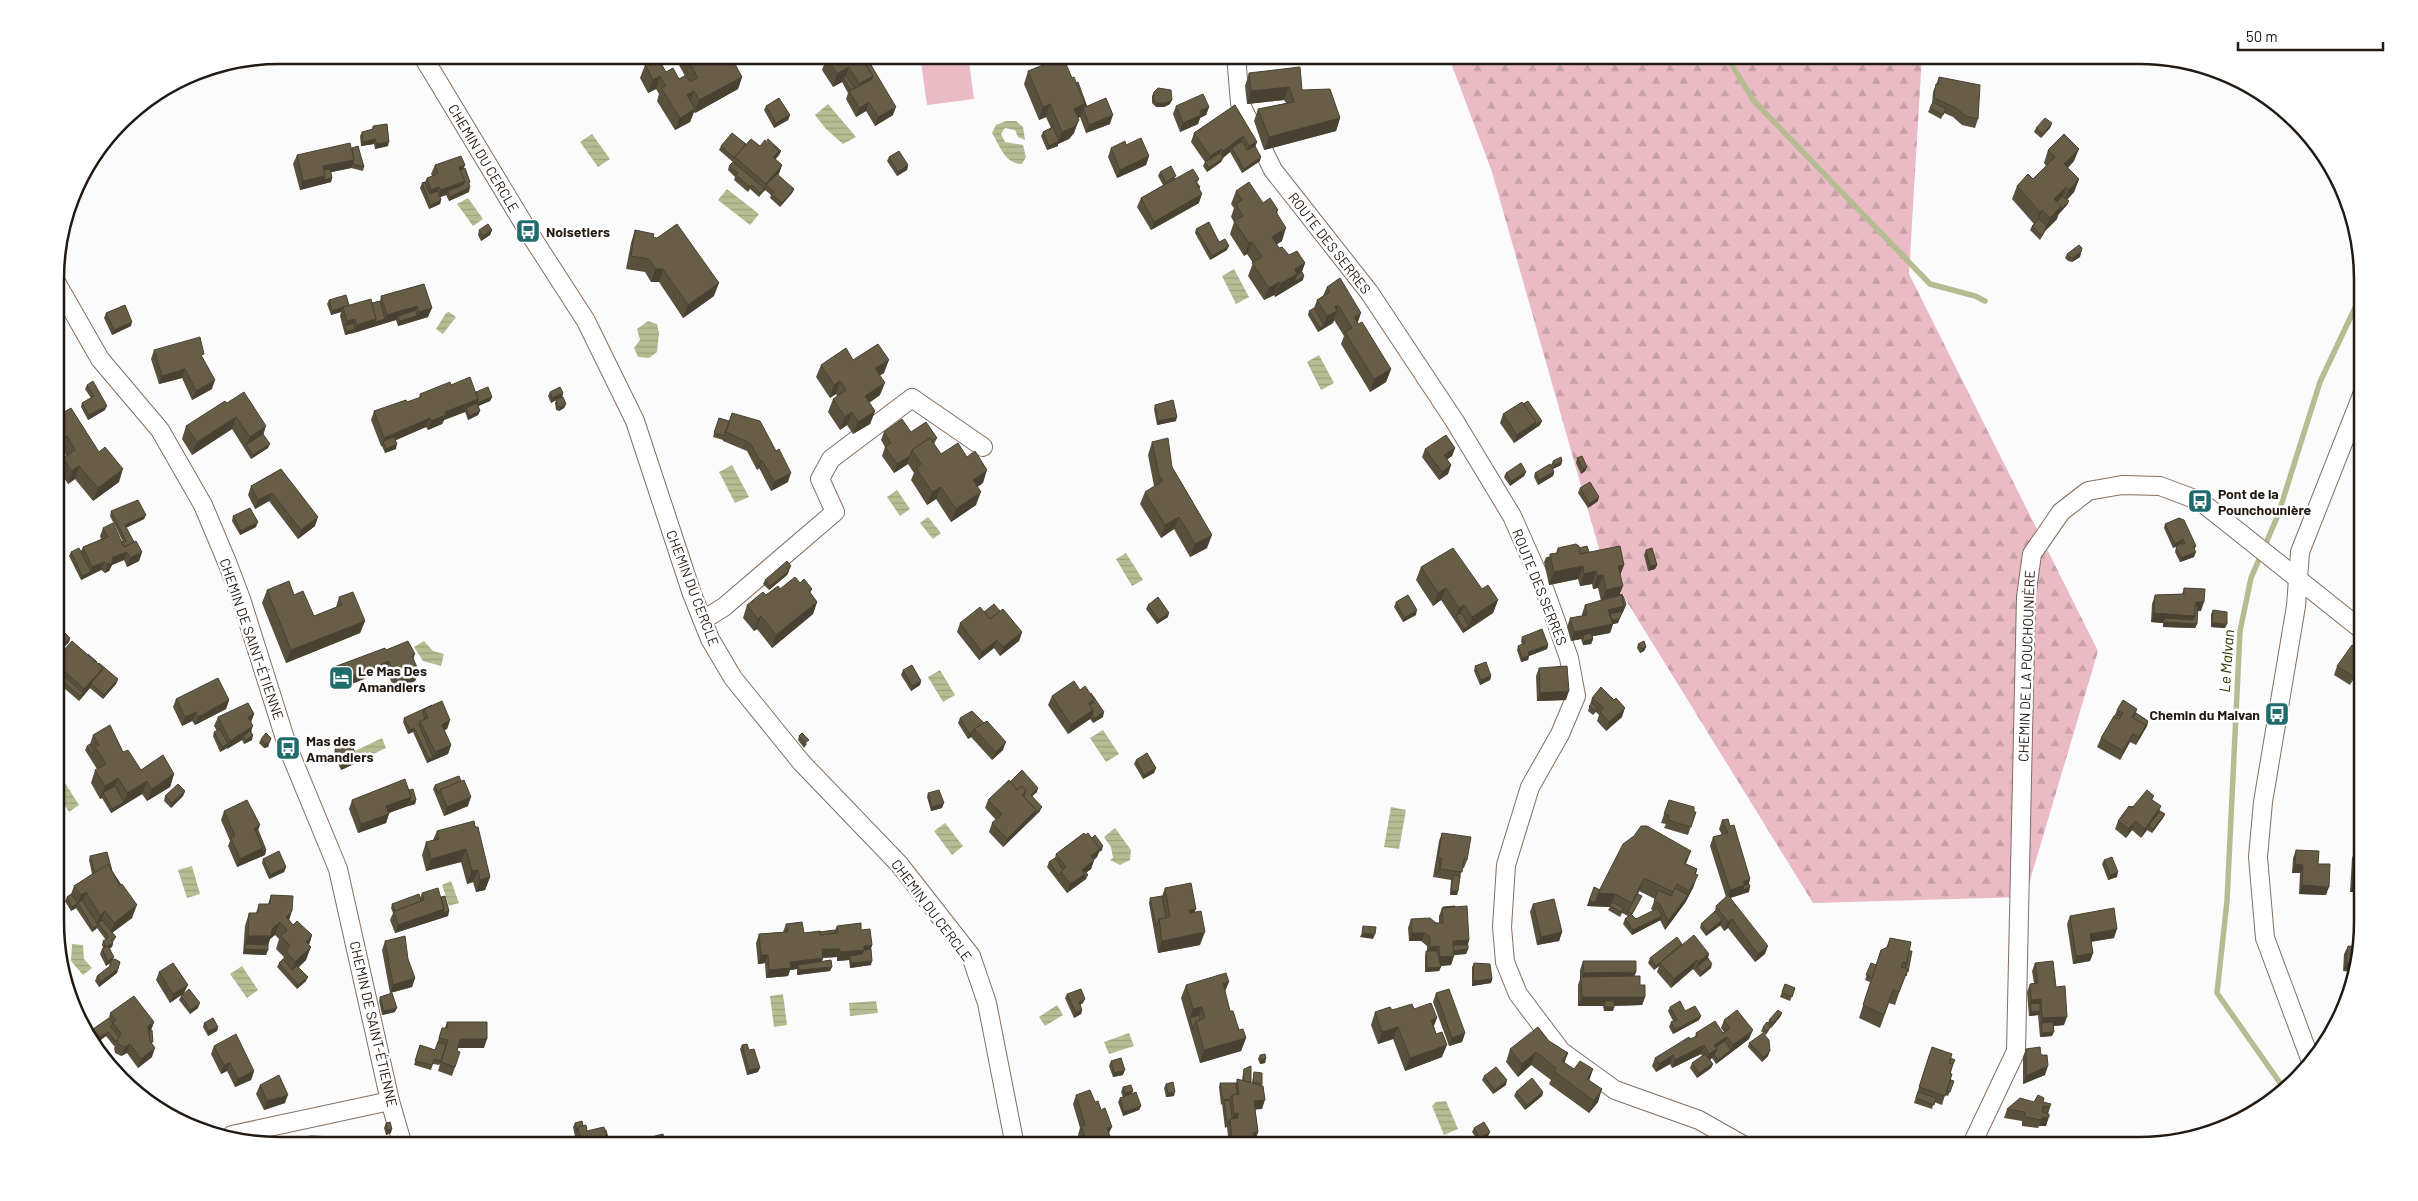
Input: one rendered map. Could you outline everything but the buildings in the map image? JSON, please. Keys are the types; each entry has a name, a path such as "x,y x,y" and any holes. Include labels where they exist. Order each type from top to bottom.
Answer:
{"street":[{"name":"CHEMIN DU CERCLE","path":"427,64 532,238 586,321 635,421 710,639 733,678 801,762 899,864 971,956 987,1004 1013,1137"},
{"name":"ROUTE DES SERRES","path":"1237,64 1240,103 1273,170 1369,292 1454,420 1512,516 1544,588 1569,658 1576,696 1560,734 1530,787 1506,865 1502,927 1505,962 1518,994 1561,1051 1615,1090 1699,1120 1729,1137"},
{"name":"CHEMIN DE SAINT-ÉTIENNE","path":"64,296 100,359 160,430 203,505 227,562 241,598 288,748 338,869 390,1101 400,1137"},
{"path":"703,620 724,607 835,512 820,479 831,459 912,398 983,447"},
{"path":"2309,1055 2265,938 2258,856 2263,802 2296,606 2296,578 2300,552 2354,415"},
{"name":"CHEMIN DE LA POUCHOUNIÈRE","path":"1975,1137 2016,1051 2026,597 2032,554 2061,512 2088,491 2122,485 2160,486 2200,501 2354,624"},
{"path":"240,1133 390,1101"}],"green space":[{"path":"921,64 969,64 974,99 927,105"},
{"path":"1451,64 1921,64 1909,274 2098,651 2025,897 1813,903 1603,563 1492,172"}],"shaded area":[{"path":"828,104 856,137 843,144 826,129 815,115"},
{"path":"1006,121 1016,121 1023,127 1025,140 1018,137 1015,130 1005,128 1001,134 1005,142 1023,145 1026,157 1022,164 1007,158 992,133 996,125"},
{"path":"592,134 610,159 598,167 580,142"},
{"path":"727,189 759,214 750,225 718,200"},
{"path":"468,198 483,219 473,226 457,204"},
{"path":"1234,269 1249,297 1236,304 1222,276"},
{"path":"449,312 456,317 443,334 436,329 446,313"},
{"path":"648,321 657,324 659,333 657,352 649,358 638,357 634,348 640,340 637,329"},
{"path":"1319,355 1334,383 1321,390 1307,362"},
{"path":"732,465 749,497 735,503 719,472"},
{"path":"897,490 910,509 900,516 887,497"},
{"path":"928,517 941,533 933,539 920,523"},
{"path":"1126,553 1143,580 1132,586 1116,559"},
{"path":"424,641 433,651 444,654 441,666 423,661 414,647"},
{"path":"940,670 955,695 943,702 928,677"},
{"path":"1103,730 1119,754 1106,762 1090,738"},
{"path":"382,738 386,748 359,761 355,751"},
{"path":"64,784 79,805 69,812 64,804"},
{"path":"1391,807 1406,810 1399,849 1384,847"},
{"path":"945,823 963,846 952,855 934,831"},
{"path":"1115,828 1131,850 1130,860 1120,865 1110,860 1113,858 1111,847 1104,837"},
{"path":"192,866 200,894 187,898 178,870"},
{"path":"451,881 459,903 449,906 442,885"},
{"path":"72,944 83,945 84,959 92,968 83,975 71,961"},
{"path":"242,966 258,990 247,998 230,974"},
{"path":"783,994 787,1025 774,1027 770,996"},
{"path":"876,1001 878,1013 850,1016 849,1003"},
{"path":"1057,1005 1063,1015 1045,1026 1039,1017"},
{"path":"1129,1033 1134,1046 1109,1054 1104,1042"},
{"path":"1446,1101 1458,1129 1444,1135 1432,1106 1436,1102"}],"waterway":[{"path":"1731,64 1753,100 1930,284 1975,296 1985,301"},
{"name":"Le Malvan","path":"2281,1084 2217,993 2227,901 2240,631 2251,578 2278,515 2320,382 2354,310"}],"place":[{"name":"Noisetiers","path":"528,231"},
{"name":"Pont de la Pounchounière","path":"2200,501"},
{"name":"Le Mas Des Amandiers","path":"341,678"},
{"name":"Chemin du Malvan","path":"2277,714"},
{"name":"Mas des Amandiers","path":"288,748"}]}
